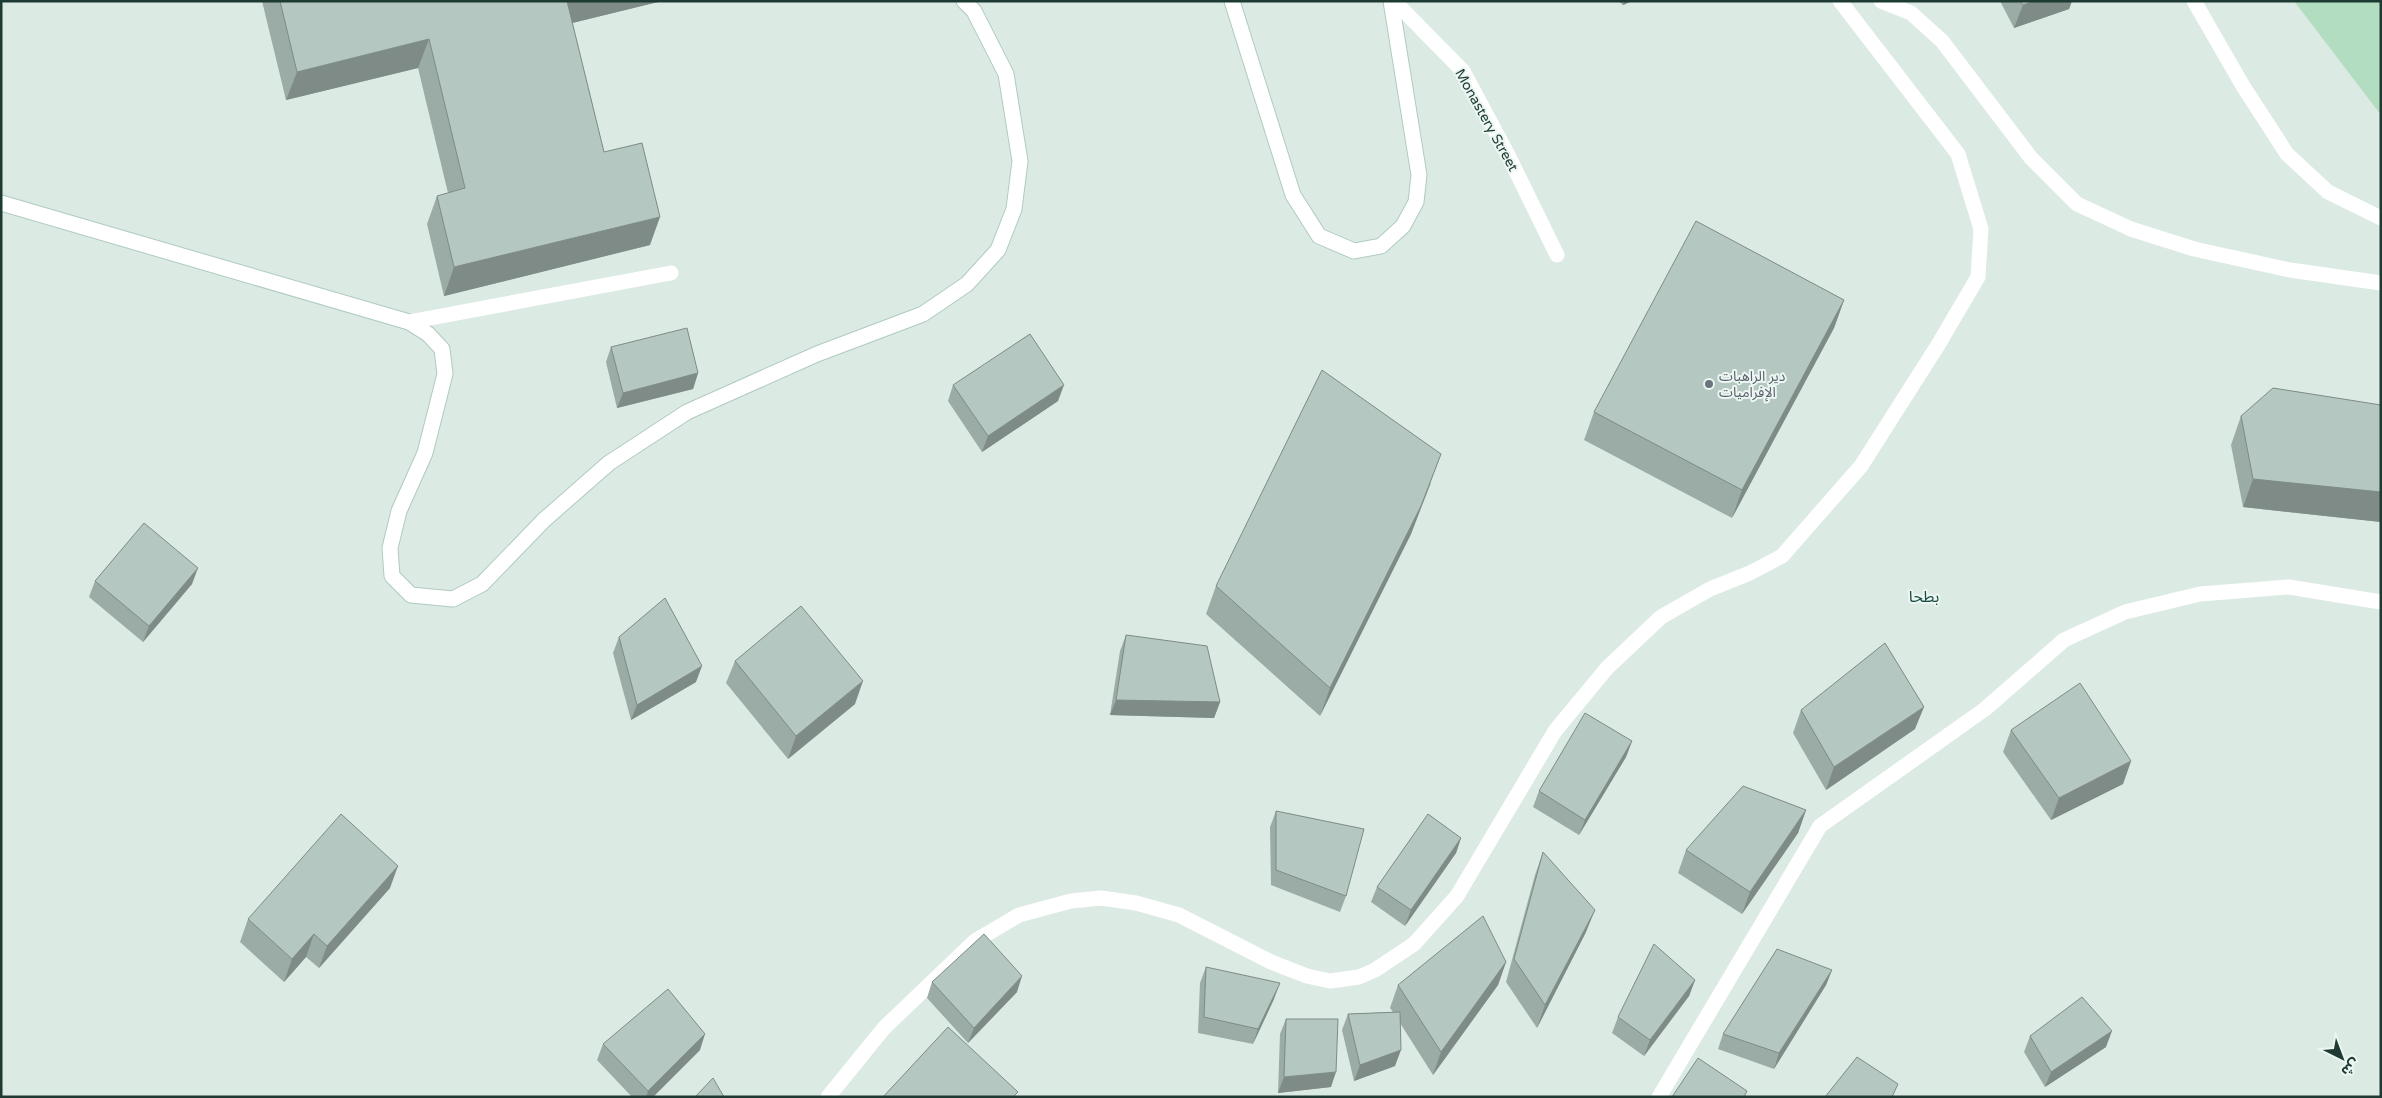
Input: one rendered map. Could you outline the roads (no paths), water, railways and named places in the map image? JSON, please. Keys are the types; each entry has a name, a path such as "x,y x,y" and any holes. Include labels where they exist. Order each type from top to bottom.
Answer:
{"street":[{"path":"1,203 409,322 428,334 442,349 446,374 424,453 399,511 390,548 392,576 411,594 453,599 482,584 544,520 609,464 687,412 817,354 923,314 966,284 998,250 1014,209 1020,161 1006,74 974,11 964,1"},
{"path":"1232,1 1293,195 1318,236 1354,251 1381,246 1403,226 1416,202 1419,175 1392,1"},
{"name":"Monastery Street","path":"1392,1 1463,71 1508,155 1557,255"},
{"path":"828,1097 884,1028 975,941 1019,915 1071,901 1101,898 1118,900 1179,915 1271,962 1307,976 1330,981 1359,977 1375,970 1414,944 1457,896 1556,732 1607,668 1661,617 1710,590 1750,573 1782,556 1861,466 1938,345 1978,277 1981,229 1958,154 1840,1"},
{"path":"1880,1 1911,13 1942,41 2031,158 2077,204 2131,229 2194,249 2290,270 2381,283"},
{"path":"2194,1 2243,86 2287,154 2328,192 2381,218"},
{"path":"409,322 671,273"},
{"path":"1659,1097 1820,826 1985,709 2064,640 2125,612 2200,594 2289,587 2381,602"}],"place":[{"name":"دير الراهبات الإفراميات","path":"1709,384"}],"district":[{"name":"بطحا","path":"1924,596"}]}
